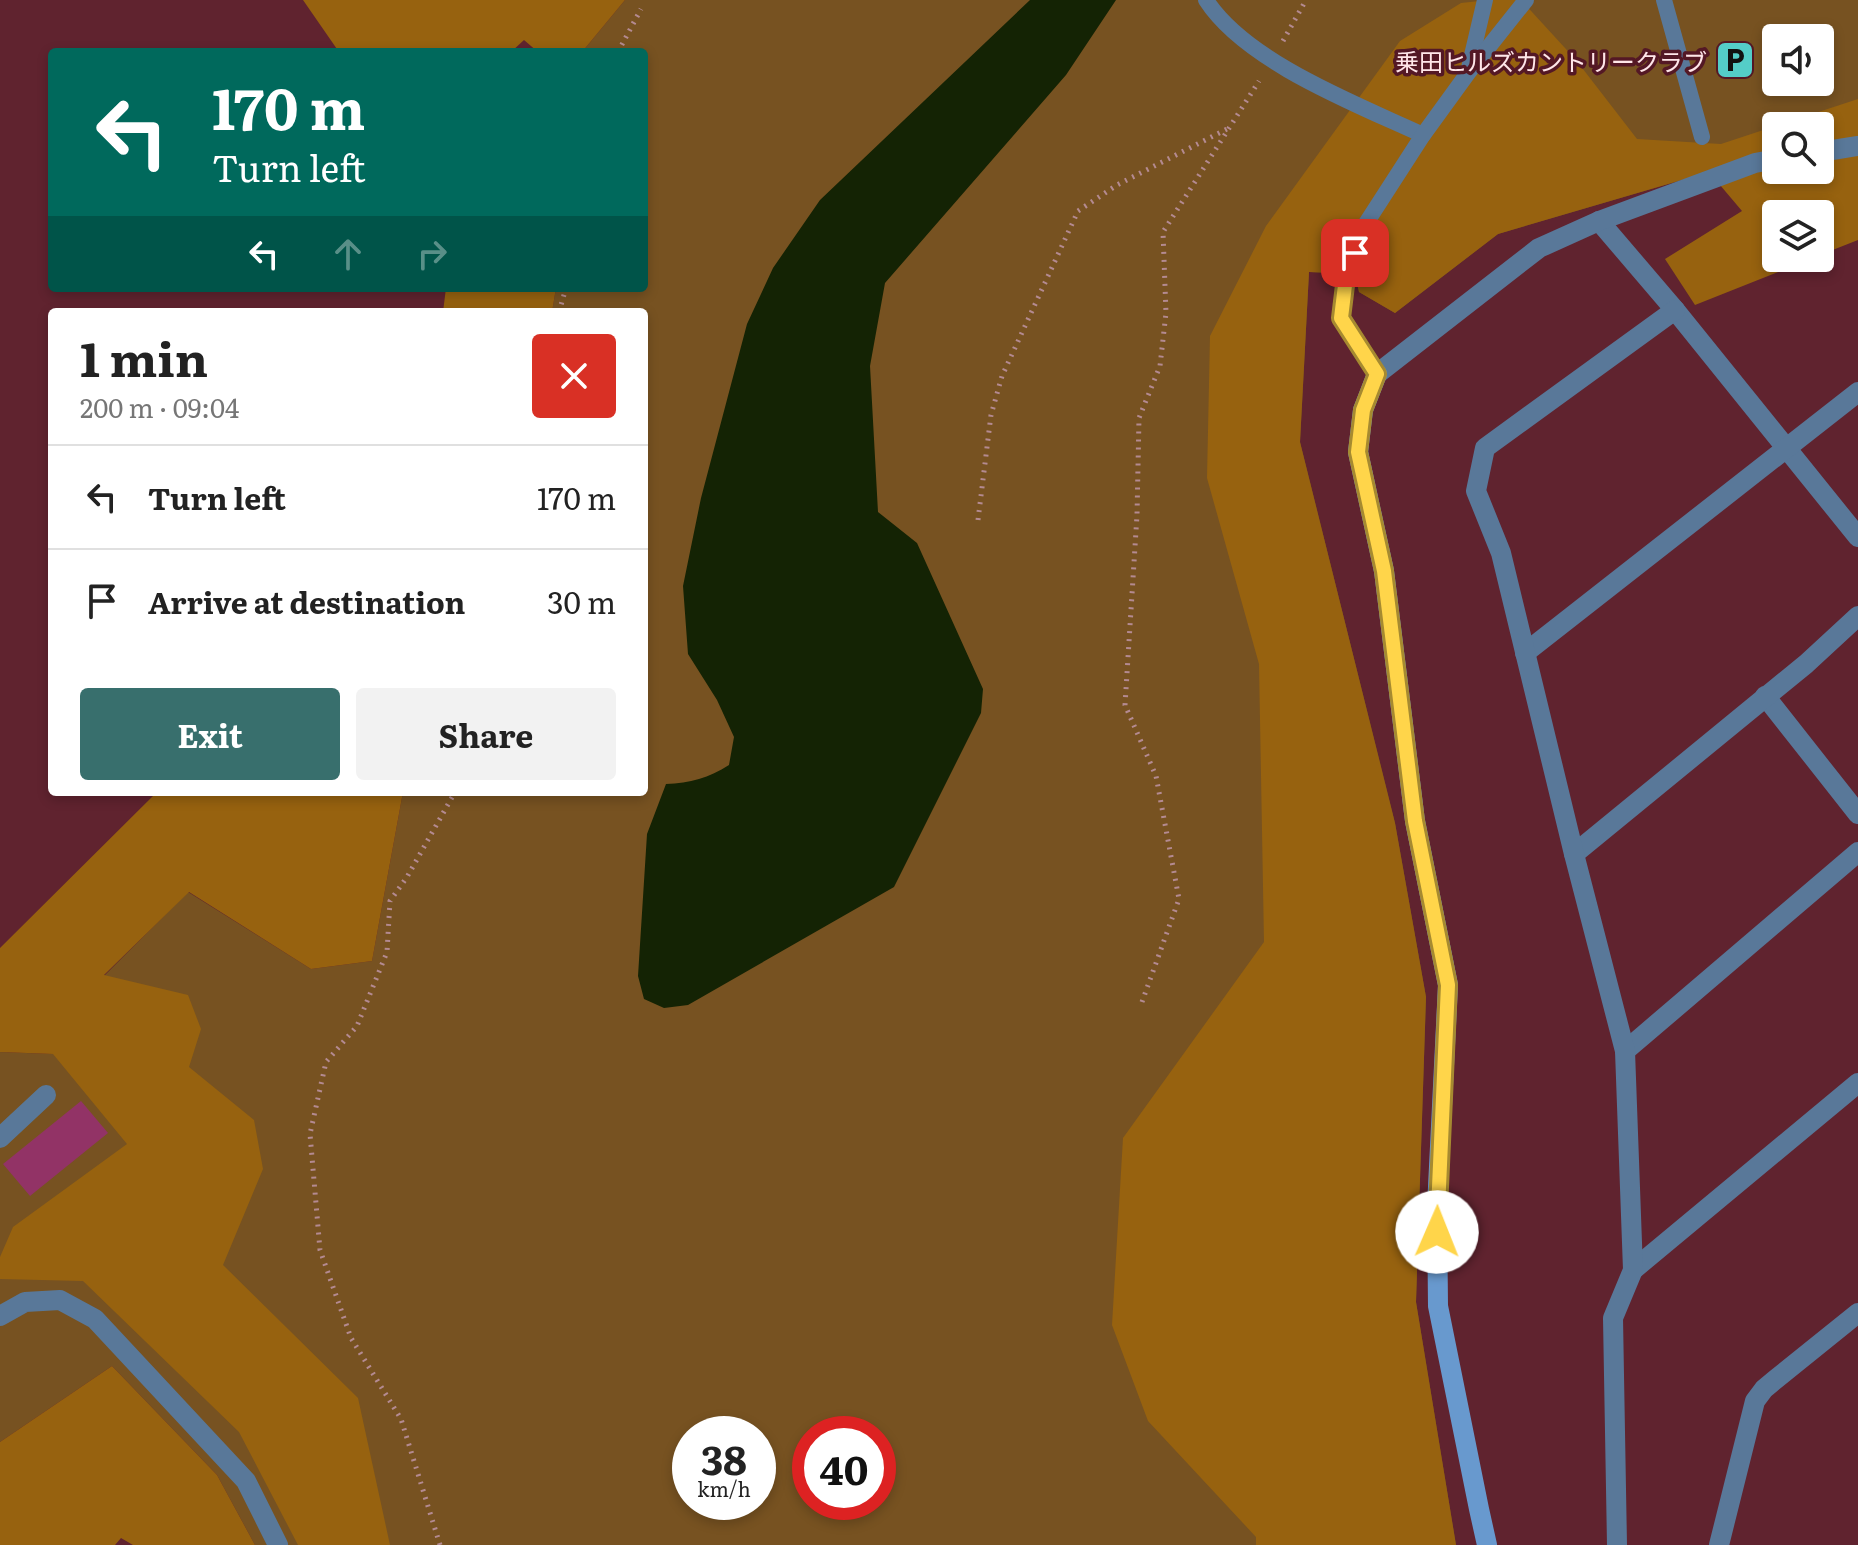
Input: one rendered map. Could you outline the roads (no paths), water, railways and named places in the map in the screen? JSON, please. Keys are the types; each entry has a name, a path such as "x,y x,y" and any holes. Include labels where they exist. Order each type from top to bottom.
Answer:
{"street":[{"path":"1834,150 1858,146"},
{"path":"1487,1545 1438,1306 1437,1207 1448,985 1415,821 1384,571 1358,452 1363,410 1377,374 1539,248 1599,221 1762,162"},
{"path":"1599,221 1858,537"},
{"path":"1617,1545 1613,1318 1633,1270 1625,1051 1501,553 1476,491 1485,448 1675,310"},
{"path":"1525,653 1858,392"},
{"path":"1574,854 1806,664 1858,616"},
{"path":"1765,696 1858,814"},
{"path":"1625,1051 1858,852"},
{"path":"1633,1270 1858,1083"},
{"path":"0,1138 46,1095"},
{"path":"0,1316 25,1302 60,1300 95,1319 246,1481 278,1545"},
{"path":"1719,1545 1755,1401 1764,1389 1858,1313"}],"lane":[{"path":"1206,0 1217,16 1271,61 1423,135"},
{"path":"1468,73 1485,0"},
{"path":"1377,374 1341,318 1346,277 1363,228 1423,135 1526,0"},
{"path":"1664,0 1702,137"}],"place":[{"name":"乗田ヒルズカントリークラブ","path":"1735,60"}]}
